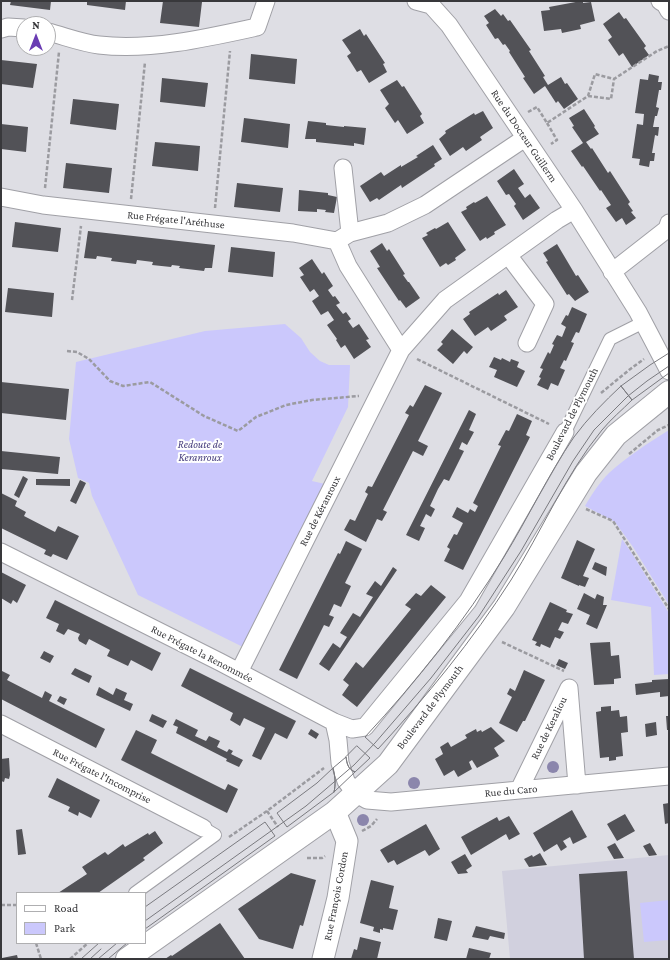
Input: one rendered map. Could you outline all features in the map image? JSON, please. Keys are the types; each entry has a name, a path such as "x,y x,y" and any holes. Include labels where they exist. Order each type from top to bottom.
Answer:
{"main road":[{"name":"Boulevard de Plymouth","path":"127,959 335,812 388,764 504,607 586,473 616,435 669,392"}],"street":[{"path":"56,34 98,45 146,46 188,40 257,27 266,1"},
{"name":"Rue du Docteur Guillerm","path":"427,2 449,24 574,210 644,322 669,371"},
{"path":"1,29 8,27 16,28"},
{"name":"Rue Frégate l'Aréthuse","path":"1,197 43,205 83,210 293,233 344,237 388,223 426,205 525,138"},
{"path":"343,168 344,237 348,266 401,350"},
{"name":"Rue de Kéranroux","path":"239,672 401,350 445,300 574,210"},
{"path":"612,272 668,227"},
{"path":"508,255 545,304 527,343"},
{"name":"Boulevard de Plymouth","path":"334,722 352,729 366,727 468,601 565,432 610,339 644,322"},
{"name":"Rue Frégate la Renommée","path":"1,552 239,672 334,722"},
{"name":"Rue de Keraliou","path":"569,688 577,785"},
{"name":"Rue de Keraliou","path":"519,790 569,688"},
{"path":"334,722 338,740 340,762 346,781 356,793"},
{"name":"Rue Frégate l'Incomprise","path":"1,724 215,834"},
{"name":"Rue du Caro","path":"356,793 367,800 391,802 669,776"},
{"name":"Rue François Cordon","path":"323,959 338,898 347,841 335,812"},
{"path":"136,892 215,834"}],"path":[{"path":"131,196 146,46"},
{"path":"514,121 537,107 547,123 588,96 596,74 614,79 658,51 669,46"},
{"path":"214,224 230,50"},
{"path":"43,205 53,56"},
{"path":"588,96 611,99 614,79"},
{"path":"72,300 83,210"},
{"path":"599,395 628,370 644,360 656,346"},
{"path":"401,350 565,432"},
{"path":"67,351 77,352 89,359 110,381 123,386 150,382 204,416 238,431 256,417 286,405 312,400 378,395"},
{"path":"570,501 613,521 669,609"},
{"path":"484,634 566,672 569,688"},
{"path":"215,834 309,781 339,755"},
{"path":"1,905 16,905"},
{"path":"36,944 41,959"},
{"path":"70,959 87,944"}],"shaded area":[{"path":"669,855 669,959 510,959 502,871"}],"green space":[{"name":"Redoute de Keranroux","path":"285,324 301,338 310,352 320,361 329,365 350,365 348,407 312,481 325,484 245,648 138,595 92,496 89,483 78,478 69,439 76,362 205,331"},
{"path":"669,430 669,605 633,547 615,522 585,506 609,473 638,450"},
{"path":"622,539 669,613 669,674 654,675 651,607 611,600"},
{"path":"669,900 669,940 644,942 640,903"}],"building":[{"path":"11,1 51,1 50,10 10,5"},
{"path":"87,1 126,1 125,10 87,5"},
{"path":"163,1 202,2 199,27 160,23"},
{"path":"583,1 583,3 591,2 595,21 580,25 581,29 562,33 561,29 544,31 541,11 550,10 549,7"},
{"path":"495,9 501,16 503,14 508,21 510,20 531,50 529,51 545,76 543,77 548,85 561,77 578,99 564,109 558,101 556,103 545,86 534,94 523,78 525,77 509,52 510,51 498,38 495,39 486,25 489,23 484,16"},
{"path":"619,12 624,19 626,18 646,46 644,48 649,55 632,67 623,53 619,56 608,40 612,37 603,24"},
{"path":"360,29 364,36 366,34 385,63 383,64 387,72 369,83 361,70 357,72 347,56 351,53 342,40"},
{"path":"251,54 297,59 295,84 249,79"},
{"path":"1,60 37,64 33,88 1,84"},
{"path":"649,74 659,76 658,82 662,82 656,107 659,108 657,116 655,116 653,127 659,127 658,136 655,135 652,153 655,153 654,161 650,161 649,167 639,165 640,159 632,158 637,124 643,125 644,114 635,113 640,79 648,80"},
{"path":"162,78 208,83 205,107 160,102"},
{"path":"397,80 402,87 404,86 422,114 420,116 424,123 407,134 398,120 395,123 385,108 389,104 380,90"},
{"path":"73,99 119,104 116,130 70,124"},
{"path":"584,109 599,134 586,142 591,149 592,148 608,173 610,171 630,202 628,204 633,211 631,212 636,218 626,225 622,218 616,222 606,208 611,205 571,151 583,143 572,127 574,126 569,118"},
{"path":"483,111 493,128 480,137 482,140 466,151 463,147 450,156 439,139 446,133 445,131 474,113 475,115"},
{"path":"244,118 290,124 288,148 241,142"},
{"path":"308,121 326,123 326,125 366,128 364,145 354,143 354,146 316,142 316,139 305,139"},
{"path":"1,124 28,127 26,152 1,149"},
{"path":"155,142 200,146 198,171 152,166"},
{"path":"433,145 442,159 434,164 435,166 402,188 401,185 379,200 377,198 370,202 360,186 381,172 384,176 401,165 401,167 418,157 416,156"},
{"path":"66,163 112,168 109,193 63,188"},
{"path":"514,169 524,184 518,188 525,198 530,194 540,208 523,220 514,206 516,204 509,194 506,195 497,181"},
{"path":"237,183 283,188 280,212 234,207"},
{"path":"299,190 328,193 328,195 337,197 334,213 317,209 317,212 298,211"},
{"path":"487,196 506,225 494,232 495,234 487,239 486,237 480,241 461,212 467,209 466,207 474,202 475,203"},
{"path":"15,222 61,228 58,252 12,247"},
{"path":"448,222 466,250 455,258 456,260 448,265 446,263 440,267 422,238 428,235 426,233"},
{"path":"88,231 215,245 212,268 205,268 204,271 179,268 180,266 172,265 171,267 152,265 153,262 137,260 136,264 111,261 112,258 97,256 96,259 84,258"},
{"path":"382,243 387,251 389,249 405,274 403,275 420,298 406,308 400,300 399,301 377,268 380,267 370,251"},
{"path":"557,244 576,276 578,275 589,292 575,301 569,294 567,295 546,262 548,261 543,253"},
{"path":"231,247 275,252 273,277 228,272"},
{"path":"312,259 322,274 324,272 333,286 328,290 340,303 336,305 343,314 346,312 351,319 348,321 353,328 359,324 369,339 366,340 371,347 354,359 345,345 341,348 336,340 337,339 327,325 334,320 328,311 321,315 312,301 319,296 314,289 310,292 300,277 304,275 299,268"},
{"path":"8,288 54,293 52,317 5,312"},
{"path":"506,290 518,307 504,316 507,320 491,331 488,327 475,336 463,319 470,314 469,312 498,293 499,295"},
{"path":"572,307 587,314 579,333 576,332 571,342 574,343 566,361 564,360 560,368 565,370 558,386 551,383 548,390 537,385 541,378 539,377 543,369 540,368 548,352 550,354 554,345 552,344 557,335 562,337 566,327 561,324 566,315 568,316"},
{"path":"452,329 473,347 467,354 464,351 453,364 437,350 443,344 441,342"},
{"path":"494,357 501,360 502,358 510,362 511,359 519,362 517,367 525,371 517,387 494,377 497,370 489,367"},
{"path":"1,382 69,389 66,420 1,413"},
{"path":"425,385 442,393 418,441 428,446 423,456 413,451 383,510 387,512 382,521 377,519 366,542 344,530 350,519 355,521 368,494 365,492 368,486 372,487 409,415 405,413 410,405 413,407"},
{"path":"469,410 476,414 469,430 474,432 467,445 462,442 459,449 464,451 449,481 444,479 438,489 430,506 435,509 431,517 426,514 420,526 425,528 419,541 406,535"},
{"path":"517,414 532,421 526,435 530,437 463,570 444,561 450,549 447,547 454,534 457,535 463,523 452,517 457,507 468,513 470,509 475,512 478,506 473,503 501,446 498,445 506,430 509,431"},
{"path":"1,451 60,457 58,474 1,469"},
{"path":"23,476 28,479 19,498 14,495"},
{"path":"36,479 70,479 70,486 36,485"},
{"path":"80,480 86,483 76,504 70,501"},
{"path":"1,493 17,501 15,506 26,512 24,516 55,532 58,526 79,536 67,560 53,554 51,557 44,554 46,550 1,528"},
{"path":"577,540 595,549 583,576 589,578 585,587 561,578"},
{"path":"346,541 362,549 345,583 351,586 341,607 334,604 329,615 334,617 329,627 324,625 297,679 279,670 338,553 340,554"},
{"path":"595,562 607,567 606,576 592,569"},
{"path":"393,567 397,570 329,671 319,664 333,643 340,648 347,637 340,633 353,613 360,617 373,597 366,594 375,581 381,586"},
{"path":"1,572 26,585 17,603 13,600 11,604 1,598"},
{"path":"431,585 446,597 357,707 342,695 349,685 343,680 356,662 363,668 411,609 405,605 416,593 421,596"},
{"path":"584,593 595,599 597,594 604,597 603,605 607,605 597,629 586,624 590,615 577,609"},
{"path":"55,600 161,653 152,671 131,660 128,666 107,656 110,650 89,639 86,645 79,641 78,638 80,634 68,629 64,635 56,631 59,624 46,618"},
{"path":"550,602 567,610 566,612 573,614 568,624 562,622 558,630 564,632 560,639 555,637 550,648 541,644 540,647 535,645 537,642 532,640"},
{"path":"610,642 611,656 619,655 621,678 614,679 614,684 594,685 590,643"},
{"path":"44,651 54,656 50,663 40,658"},
{"path":"559,659 568,663 565,669 556,665"},
{"path":"75,668 92,676 89,683 71,674"},
{"path":"190,668 296,721 287,739 275,733 261,760 252,756 265,728 244,718 240,726 230,720 233,713 181,686"},
{"path":"524,670 545,680 525,721 523,721 517,732 499,723 512,697 507,694 510,688 515,691"},
{"path":"2,671 10,675 7,680 42,698 45,691 52,695 49,701 105,729 96,748 1,699"},
{"path":"669,679 669,696 660,697 660,692 636,695 635,684 652,682 652,680"},
{"path":"99,687 113,695 116,688 127,693 124,700 133,704 130,711 96,695"},
{"path":"60,696 67,699 64,705 57,701"},
{"path":"611,706 611,711 619,710 620,717 627,716 628,732 621,733 623,756 616,757 616,760 609,761 609,757 600,758 596,712 601,711 601,707"},
{"path":"152,714 167,721 163,728 149,721"},
{"path":"666,716 669,716 669,730 667,730"},
{"path":"176,719 198,730 195,736 206,741 209,736 220,741 217,747 227,752 229,749 233,751 231,754 243,760 239,767 226,761 227,759 176,733 178,727 173,725"},
{"path":"656,722 657,735 646,737 645,724"},
{"path":"491,727 505,741 494,748 499,756 477,768 472,760 469,762 472,769 458,777 454,770 444,776 435,759 443,754 440,747 448,742 451,747 467,738 465,735 476,729 477,732 481,730 482,732"},
{"path":"311,729 319,734 316,739 308,734"},
{"path":"136,730 157,740 151,753 225,790 228,784 238,789 227,813 121,760"},
{"path":"9,758 10,775 9,779 5,778 4,782 1,781 1,759"},
{"path":"57,778 100,800 91,818 79,812 78,816 68,811 70,807 48,797"},
{"path":"669,803 669,823 665,824 663,804"},
{"path":"572,810 587,837 573,844 570,837 563,841 567,847 561,851 557,844 544,852 533,833"},
{"path":"625,814 635,831 617,841 607,824"},
{"path":"509,816 520,834 509,840 506,834 471,855 461,837 497,817 499,821"},
{"path":"426,824 440,849 429,856 425,850 397,865 394,860 388,863 380,850"},
{"path":"22,829 26,854 18,855 16,830"},
{"path":"155,831 163,843 143,858 145,860 99,892 60,892 87,874 82,867 105,852 108,855 123,844 125,847 148,833 149,835"},
{"path":"615,843 624,858 614,859 607,847"},
{"path":"650,843 657,855 649,856 643,846"},
{"path":"540,853 547,865 529,867 524,859 532,855 533,857"},
{"path":"465,854 472,866 466,870 468,873 458,874 451,862"},
{"path":"627,871 634,959 584,959 579,874"},
{"path":"291,873 316,880 303,926 300,925 293,949 259,939 238,909"},
{"path":"371,880 394,886 389,908 398,910 393,930 383,928 383,930 380,929 380,933 373,931 374,927 360,923"},
{"path":"438,918 452,921 447,941 434,938"},
{"path":"220,923 245,959 165,959 171,955 172,956"},
{"path":"476,926 505,933 504,939 490,936 488,940 472,937"},
{"path":"360,937 381,942 377,959 351,959 354,949 357,950"},
{"path":"469,948 491,953 489,959 466,959"},
{"path":"17,955 18,959 2,959 2,958"}],"tram line":[{"path":"669,353 621,386 632,400 669,373"},
{"path":"146,920 306,806 354,765 375,743 431,678 479,616 521,551 573,461 594,430 628,396 669,366"},
{"path":"621,386 632,400 605,426 589,447 565,484 511,580 481,625 414,709 378,749 365,737 421,673 473,605 504,557 555,466 574,437 596,410 621,386"},
{"path":"357,746 370,758 355,772 348,766 346,757 357,746"},
{"path":"334,792 335,780 333,768 317,783 277,813 287,827 334,792 355,772 348,766 346,757 333,768 334,774 335,780 335,789 334,792"},
{"path":"146,906 265,822 275,836 146,928"},
{"path":"81,959 98,944"},
{"path":"98,959 116,944"},
{"path":"108,959 126,944"},
{"path":"90,959 101,949"}]}
